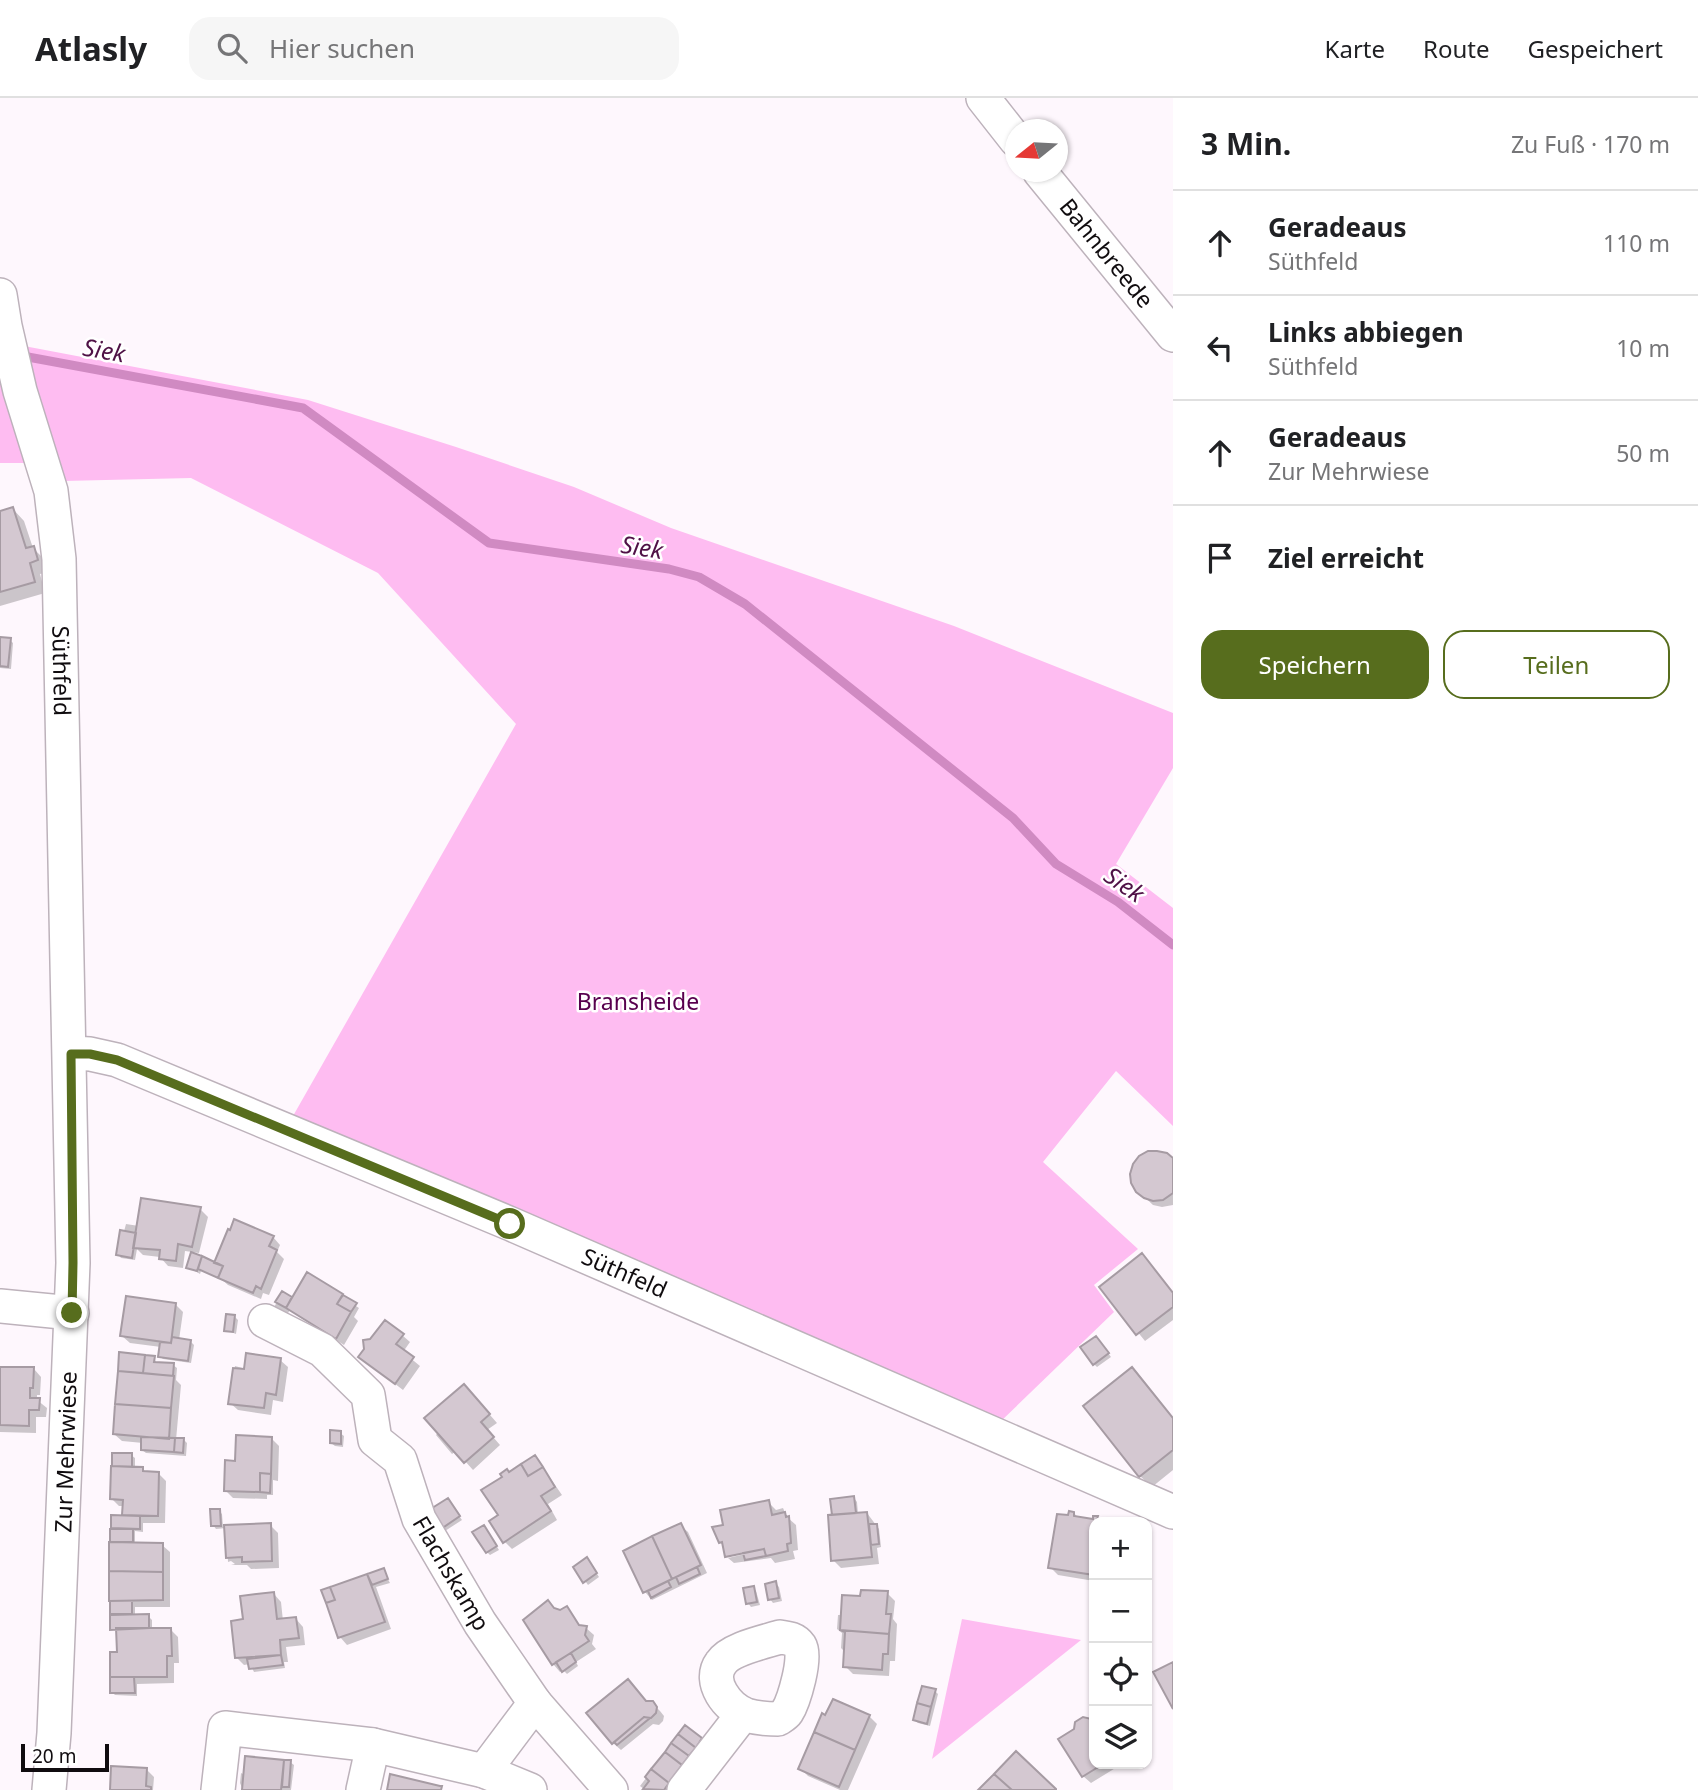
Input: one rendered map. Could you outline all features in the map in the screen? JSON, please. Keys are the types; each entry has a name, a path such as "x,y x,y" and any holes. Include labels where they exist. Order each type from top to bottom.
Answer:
{"street":[{"path":"983,98 1005,126"},
{"name":"Bahnbreede","path":"1048,182 1173,335"},
{"name":"Süthfeld","path":"0,295 13,362 51,491 57,530 72,1114"},
{"name":"Süthfeld","path":"71,1054 90,1054 130,1065 523,1229 1173,1512"},
{"name":"Zur Mehrwiese","path":"49,1790 54,1733 72,1313 72,1114"},
{"path":"0,1306 72,1313"},
{"name":"Flachskamp","path":"265,1321 322,1350 368,1395 375,1440 400,1460 419,1518 480,1623 535,1703 611,1790"},
{"path":"484,1771 535,1703"},
{"path":"684,1790 743,1714"},
{"path":"218,1790 225,1728 373,1745 484,1771 527,1789"},
{"path":"363,1790 373,1745"}],"green space":[{"name":"Bransheide","path":"24,346 308,400 456,447 574,487 671,528 954,626 1173,713 1173,768 1116,864 1173,908 1173,1126 1116,1071 1043,1162 1138,1249 1094,1285 1114,1312 998,1424 293,1116 516,724 378,573 191,478 63,481"},
{"path":"0,362 33,463 0,463"},
{"path":"962,1619 1081,1640 932,1759"}],"building":[{"path":"13,507 26,548 34,546 38,560 30,563 35,582 0,592 0,511"},
{"path":"0,637 11,638 8,667 0,666"},
{"path":"1148,1151 1167,1153 1173,1158 1173,1193 1163,1200 1144,1198 1136,1192 1131,1183 1133,1164 1139,1156"},
{"path":"141,1198 201,1207 192,1247 178,1244 176,1261 159,1259 160,1250 133,1248"},
{"path":"234,1219 274,1236 269,1246 277,1250 261,1289 256,1286 253,1293 218,1278 223,1266 214,1263"},
{"path":"120,1230 136,1233 132,1258 116,1255"},
{"path":"191,1252 202,1256 197,1271 186,1268"},
{"path":"1142,1253 1173,1293 1173,1307 1136,1335 1099,1287"},
{"path":"202,1256 223,1266 218,1278 198,1269"},
{"path":"307,1272 343,1294 337,1304 351,1312 336,1339 286,1308"},
{"path":"282,1291 292,1297 286,1308 275,1302"},
{"path":"343,1295 357,1303 351,1312 337,1304"},
{"path":"126,1296 176,1303 171,1343 120,1336"},
{"path":"226,1314 235,1315 233,1332 224,1331"},
{"path":"385,1320 404,1334 396,1344 414,1357 395,1384 358,1357 364,1349 363,1340 370,1339"},
{"path":"1096,1336 1109,1353 1093,1365 1080,1347"},
{"path":"172,1337 191,1340 188,1361 158,1357 160,1342 171,1343"},
{"path":"119,1352 145,1355 143,1373 118,1371"},
{"path":"246,1353 281,1358 276,1395 266,1393 264,1408 228,1404 233,1368 244,1369"},
{"path":"145,1355 155,1356 154,1362 174,1363 173,1376 143,1373"},
{"path":"0,1367 34,1367 30,1398 40,1398 39,1410 29,1410 29,1426 0,1425"},
{"path":"1132,1367 1173,1418 1173,1450 1139,1477 1083,1406"},
{"path":"118,1371 174,1376 171,1408 115,1404"},
{"path":"464,1384 490,1414 481,1422 494,1437 464,1463 424,1418"},
{"path":"115,1404 171,1408 169,1439 113,1434"},
{"path":"330,1430 341,1431 341,1444 330,1443"},
{"path":"236,1435 272,1437 271,1474 260,1473 260,1492 224,1491 225,1460 235,1461"},
{"path":"141,1437 175,1438 174,1452 141,1450"},
{"path":"175,1438 184,1438 183,1453 174,1452"},
{"path":"112,1453 132,1453 132,1467 112,1466"},
{"path":"535,1455 543,1467 528,1476 521,1464"},
{"path":"521,1464 528,1476 543,1467 555,1487 541,1496 551,1511 503,1543 489,1521 498,1515 481,1490 502,1477 500,1474 507,1469 509,1472"},
{"path":"111,1466 143,1467 143,1471 159,1472 158,1516 122,1515 123,1500 110,1499"},
{"path":"260,1473 271,1474 270,1493 260,1492"},
{"path":"854,1496 856,1513 832,1515 830,1499"},
{"path":"448,1498 460,1516 441,1529 429,1510"},
{"path":"769,1500 772,1515 785,1512 786,1517 789,1516 791,1543 787,1544 788,1551 766,1556 764,1549 725,1557 722,1542 719,1543 712,1527 723,1525 720,1510"},
{"path":"210,1509 220,1509 221,1526 211,1526"},
{"path":"1069,1511 1074,1512 1074,1516 1089,1518 1089,1574 1048,1568 1057,1514 1068,1515"},
{"path":"867,1512 872,1557 831,1561 828,1515"},
{"path":"111,1515 140,1516 140,1529 111,1528"},
{"path":"271,1523 272,1561 242,1562 242,1557 226,1558 224,1525"},
{"path":"681,1523 701,1565 672,1579 652,1536"},
{"path":"869,1524 877,1524 879,1544 871,1545"},
{"path":"484,1525 497,1546 486,1553 472,1532"},
{"path":"110,1529 133,1529 133,1542 110,1542"},
{"path":"652,1536 672,1579 643,1593 623,1551"},
{"path":"109,1542 163,1543 163,1572 109,1571"},
{"path":"764,1549 766,1556 745,1560 743,1553"},
{"path":"587,1557 597,1573 583,1583 573,1567"},
{"path":"697,1567 700,1574 679,1584 676,1577"},
{"path":"384,1568 388,1579 372,1585 367,1574"},
{"path":"109,1571 163,1572 163,1600 109,1601"},
{"path":"367,1574 385,1622 338,1638 326,1603 335,1600 330,1587"},
{"path":"668,1581 671,1587 651,1598 648,1591"},
{"path":"776,1581 779,1598 768,1600 765,1584"},
{"path":"754,1586 757,1602 746,1604 743,1588"},
{"path":"330,1587 335,1600 326,1603 321,1590"},
{"path":"861,1590 888,1591 886,1614 891,1614 889,1634 840,1630 842,1595 860,1596"},
{"path":"274,1592 277,1619 296,1617 299,1638 280,1640 281,1655 235,1658 231,1621 243,1619 240,1596"},
{"path":"548,1600 554,1608 560,1610 567,1606 579,1625 587,1626 585,1635 589,1641 552,1665 523,1620"},
{"path":"110,1601 132,1601 132,1614 110,1614"},
{"path":"149,1614 149,1628 110,1630 110,1615"},
{"path":"116,1628 171,1628 172,1656 167,1656 167,1677 110,1677 110,1652 117,1652"},
{"path":"840,1630 889,1634 888,1654 883,1654 882,1670 843,1667 845,1632"},
{"path":"571,1653 576,1662 562,1672 556,1662"},
{"path":"281,1655 283,1665 249,1669 247,1659"},
{"path":"1173,1662 1173,1709 1153,1672"},
{"path":"110,1677 134,1677 135,1693 110,1693"},
{"path":"628,1679 646,1701 653,1701 657,1707 656,1713 651,1718 644,1717 612,1744 586,1713"},
{"path":"922,1686 936,1689 931,1707 917,1703"},
{"path":"833,1699 870,1715 855,1750 814,1732 822,1713 825,1715"},
{"path":"917,1703 931,1707 927,1724 913,1720"},
{"path":"644,1717 650,1718 617,1745 614,1742"},
{"path":"1083,1717 1089,1718 1089,1769 1095,1769 1082,1777 1058,1739 1074,1729 1075,1722"},
{"path":"685,1725 702,1738 696,1748 678,1734"},
{"path":"814,1732 855,1750 839,1787 798,1769"},
{"path":"678,1734 696,1748 689,1756 671,1743"},
{"path":"671,1743 689,1756 682,1765 665,1752"},
{"path":"1016,1751 1056,1790 1012,1790 994,1774"},
{"path":"665,1752 682,1765 669,1783 651,1769"},
{"path":"245,1756 284,1760 281,1790 242,1790"},
{"path":"284,1760 291,1760 289,1787 282,1787"},
{"path":"111,1766 147,1768 146,1786 151,1787 151,1790 110,1790"},
{"path":"651,1769 669,1783 664,1790 643,1789 649,1781 645,1777"},
{"path":"390,1774 442,1786 441,1790 387,1790"},
{"path":"994,1774 1012,1790 978,1790"}],"waterway":[{"name":"Siek","path":"28,357 303,408 489,543 669,569 699,577 745,604 1013,818 1056,864 1118,902 1173,945"}],"route":[{"path":"72,1313 71,1054 90,1054 117,1060 510,1224"}]}
